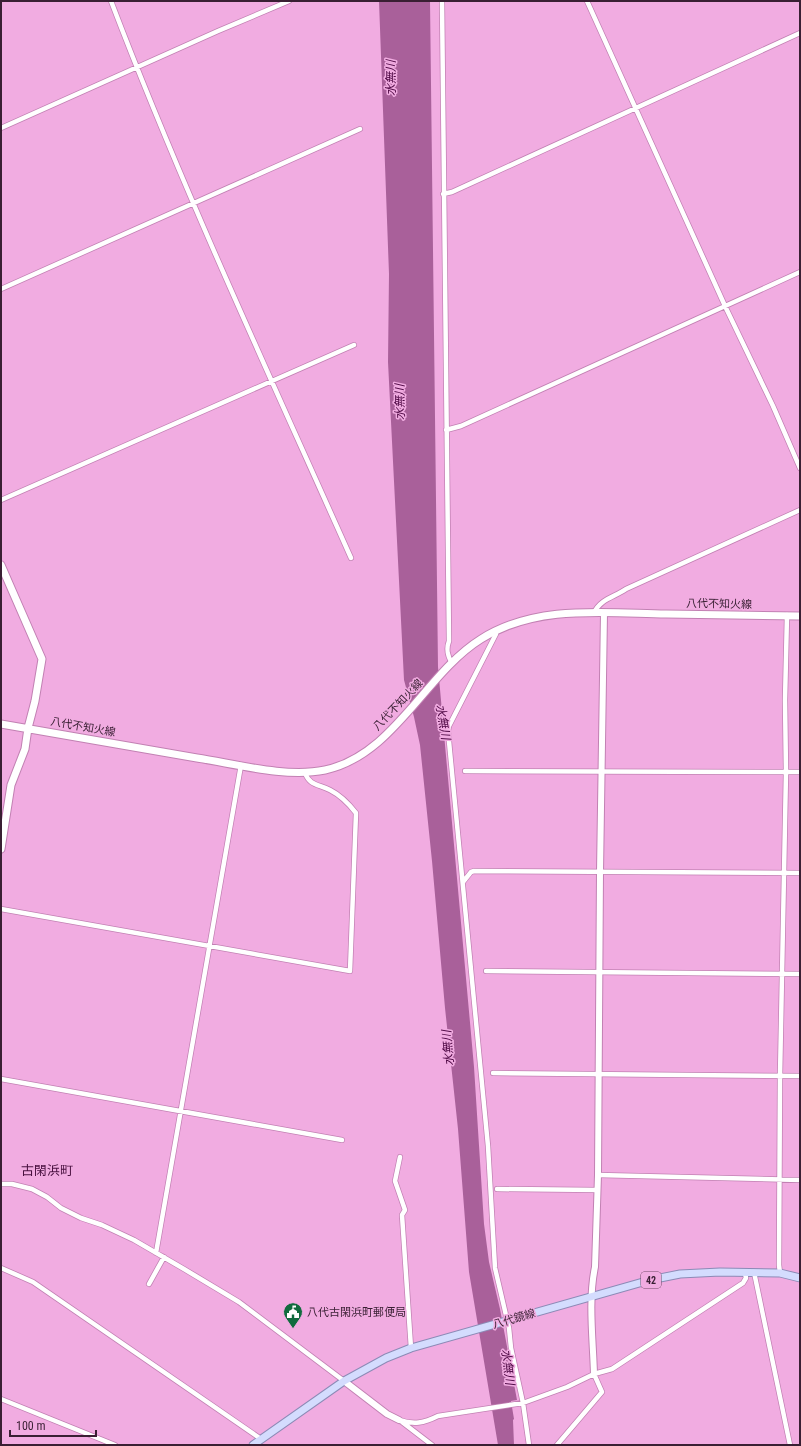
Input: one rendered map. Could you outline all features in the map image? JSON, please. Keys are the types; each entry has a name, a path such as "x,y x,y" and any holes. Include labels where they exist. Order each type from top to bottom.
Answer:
{"main road":[{"path":"1,565 42,659 25,749 11,785 1,849"},
{"name":"八代不知火線","path":"1,724 240,765 290,773 305,773 340,766 373,746 400,720 450,665 474,644 495,631 518,623 554,614 594,613 800,616"},
{"name":"八代鏡線","path":"253,1445 344,1381 386,1358 411,1348 650,1280 680,1274 754,1272 780,1273 800,1278"}],"street":[{"path":"111,1 136,68 193,203 351,558"},
{"path":"1,128 289,1"},
{"path":"442,1 446,430 450,601 449,641 447,646 447,654 450,665"},
{"path":"587,1 800,468"},
{"path":"443,194 486,177 800,33"},
{"path":"1,289 360,129"},
{"path":"446,430 461,426 800,272"},
{"path":"1,500 354,345"},
{"path":"594,613 600,603 626,589 800,510"},
{"path":"557,1445 602,1392 594,1374 591,1311 592,1280 595,1266 598,1175 600,872 604,613"},
{"path":"780,1273 780,1076 786,772 785,700 787,615"},
{"path":"495,631 496,634 449,726 448,731 488,1146 495,1268 523,1402 529,1445"},
{"path":"156,1253 240,765"},
{"path":"465,771 800,772"},
{"path":"1,909 350,971 356,813 331,790 312,783 305,773"},
{"path":"463,882 471,872 474,871 800,873"},
{"path":"486,971 800,974"},
{"path":"493,1073 800,1076"},
{"path":"1,1079 342,1140"},
{"path":"400,1157 395,1181 405,1210 402,1215 411,1348"},
{"path":"598,1175 800,1180"},
{"path":"1,1184 12,1184 32,1189 61,1208 134,1240 164,1257 239,1302 386,1414 410,1424 428,1421 438,1416 523,1402 567,1387 594,1374 612,1369 743,1283 746,1278 745,1273"},
{"path":"497,1189 597,1190"},
{"path":"149,1284 164,1257"},
{"path":"1,1268 33,1282 261,1439"},
{"path":"754,1272 790,1445"},
{"path":"1,1399 115,1445"},
{"path":"399,1420 432,1445"}],"water":[{"name":"水無川","path":"379,1 430,1 438,667 474,1067 484,1224 489,1262 500,1309 517,1400 511,1401 514,1419 514,1445 498,1445 469,1272 458,1129 420,745 404,680 388,362 389,274"}],"place":[{"name":"八代古閑浜町郵便局","path":"293,1329"}],"district":[{"name":"古閑浜町","path":"47,1170"}]}
